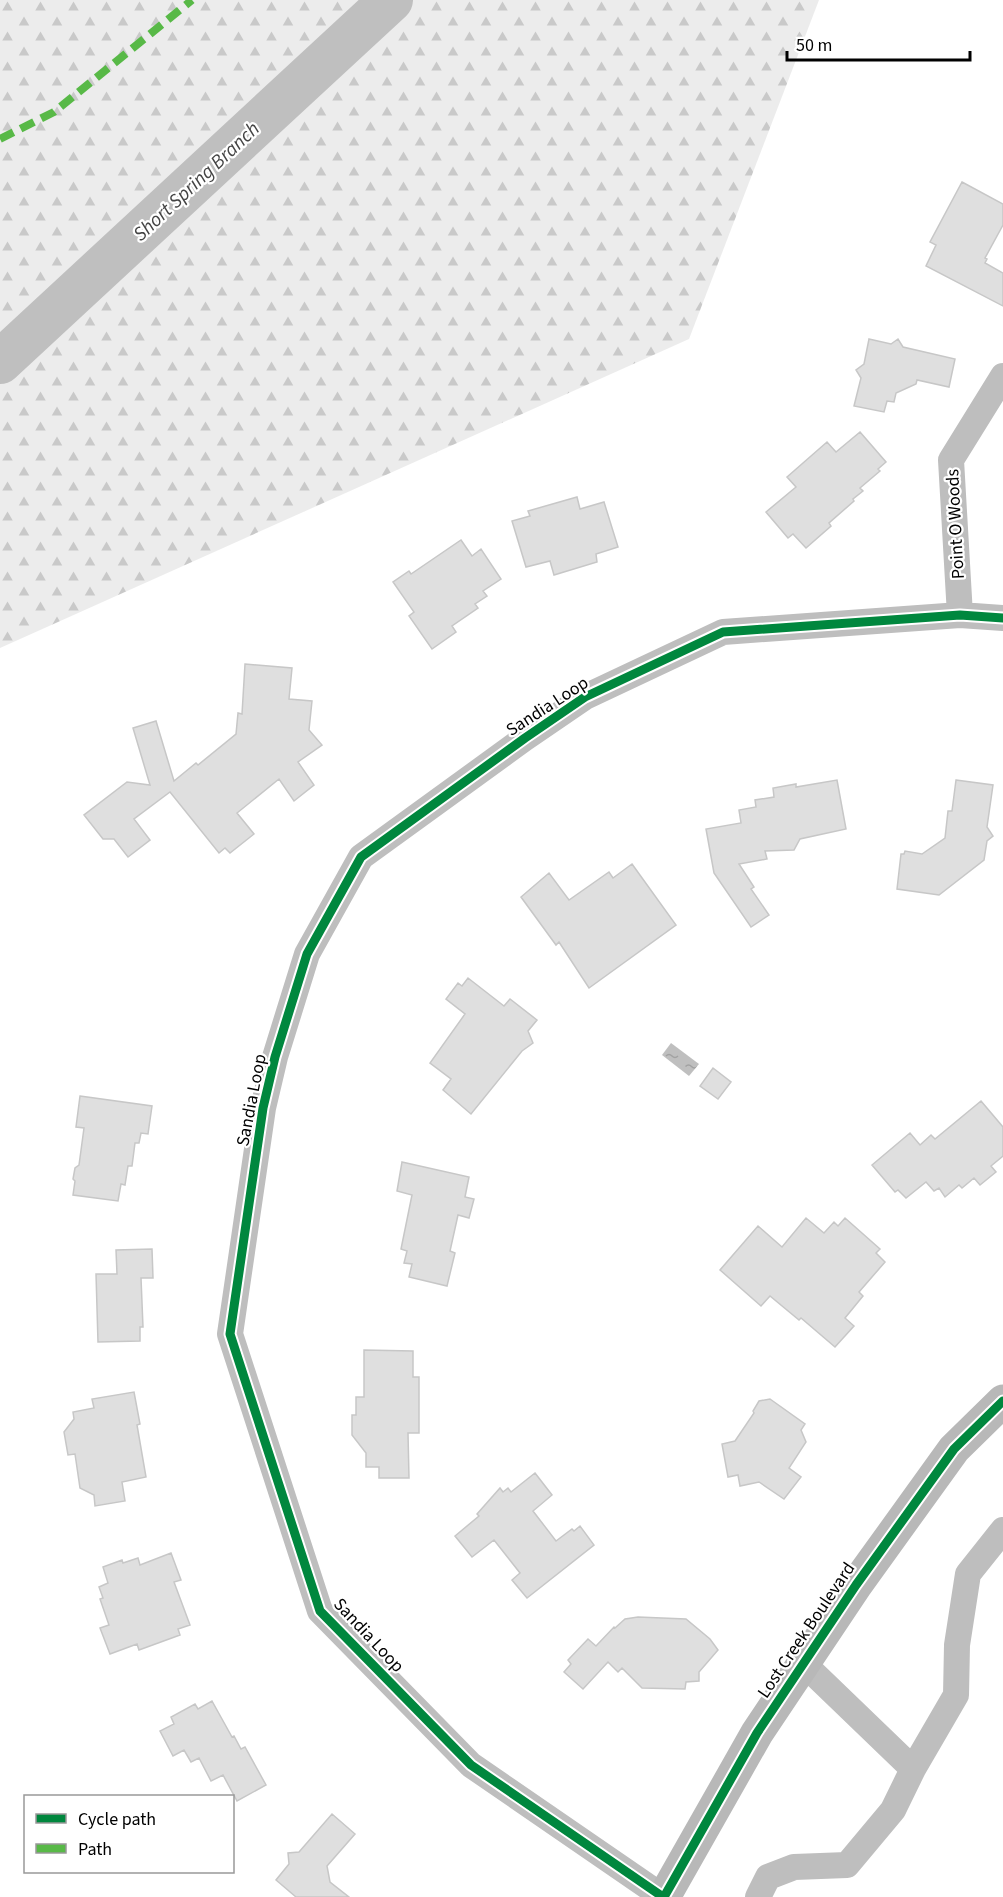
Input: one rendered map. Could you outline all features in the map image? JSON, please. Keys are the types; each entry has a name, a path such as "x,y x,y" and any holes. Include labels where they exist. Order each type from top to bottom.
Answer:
{"street":[{"name":"Point O Woods","path":"960,615 951,460 1003,376"},
{"name":"Sandia Loop","path":"663,1897 471,1765 320,1611 230,1334 263,1108 275,1057 307,954 361,857 585,697 723,632 960,615 1003,618"},
{"name":"Lost Creek Boulevard","path":"663,1897 757,1733 856,1586 954,1449 1003,1401"},
{"path":"758,1897 768,1877 794,1867 847,1865 893,1810 913,1769 956,1695 957,1644 968,1574 1003,1530"},
{"path":"804,1664 913,1769"}],"green space":[{"path":"0,0 819,0 689,339 0,648"}],"water":[{"path":"671,1043 699,1064 689,1076 662,1055"}],"building":[{"path":"962,182 1003,204 1003,225 985,258 987,259 985,263 1003,273 1003,306 926,266 936,245 930,242"},
{"path":"869,339 891,344 898,339 903,347 955,359 949,387 917,380 916,384 896,393 894,402 887,401 884,412 854,406 861,378 856,370 864,364"},
{"path":"860,432 886,462 878,469 880,471 860,488 863,491 829,523 831,526 806,548 793,534 788,538 766,512 796,487 787,477 827,442 836,452"},
{"path":"577,497 580,509 604,502 618,547 596,554 597,562 554,575 550,561 526,567 512,521 530,516 528,511"},
{"path":"461,540 472,556 481,549 501,579 483,591 487,596 475,604 478,608 452,626 456,632 432,649 409,616 414,612 393,582 409,571 411,574"},
{"path":"245,664 292,668 289,699 312,701 309,730 322,745 298,762 314,785 294,801 279,779 237,813 254,834 230,853 225,848 219,853 170,792 134,819 150,840 128,857 114,839 103,839 84,815 127,782 150,785 133,728 156,721 174,781 236,734 238,713 242,714"},
{"path":"837,780 846,829 800,839 794,850 765,851 767,859 739,864 754,887 751,889 769,915 751,927 714,873 706,829 741,823 739,810 756,807 755,800 774,797 773,788 796,784 796,787"},
{"path":"956,780 993,785 987,827 993,836 987,841 984,860 939,895 897,889 901,854 905,851 922,854 945,838 948,811 952,811"},
{"path":"632,864 676,925 589,988 559,942 556,945 521,897 549,873 569,900 609,872 613,878"},
{"path":"468,978 504,1006 510,999 537,1020 528,1031 533,1043 522,1051 471,1114 443,1090 451,1079 430,1063 465,1014 446,999 458,983 462,986"},
{"path":"713,1068 731,1082 718,1099 700,1086"},
{"path":"80,1096 152,1106 148,1134 141,1133 139,1143 135,1143 132,1166 128,1166 125,1185 121,1184 118,1201 73,1195 75,1181 73,1179 75,1168 79,1165 84,1128 76,1127"},
{"path":"981,1101 1003,1127 1003,1156 991,1166 996,1172 980,1185 974,1178 962,1188 959,1185 945,1197 939,1188 934,1191 926,1182 906,1198 898,1190 895,1192 872,1165 910,1133 920,1145 931,1135 935,1139"},
{"path":"402,1162 469,1177 465,1197 474,1199 469,1218 458,1215 450,1251 455,1253 447,1286 409,1277 412,1264 404,1263 407,1251 401,1249 412,1195 397,1191"},
{"path":"806,1218 824,1233 834,1222 838,1226 845,1218 880,1249 876,1253 885,1262 859,1292 863,1296 845,1318 854,1326 835,1347 801,1318 799,1320 770,1296 761,1306 720,1270 758,1226 782,1247"},
{"path":"152,1249 153,1278 141,1278 143,1327 140,1327 140,1341 98,1342 96,1274 117,1274 116,1250"},
{"path":"364,1350 413,1351 413,1377 419,1377 419,1433 408,1433 409,1478 379,1478 379,1467 366,1467 366,1453 352,1435 352,1415 356,1415 356,1397 364,1397"},
{"path":"134,1392 146,1477 122,1482 125,1501 95,1506 94,1495 80,1488 75,1454 68,1455 64,1432 74,1419 73,1412 94,1408 92,1399"},
{"path":"770,1399 805,1424 801,1430 806,1442 789,1468 801,1477 784,1499 759,1482 740,1486 738,1475 728,1477 722,1444 735,1441 754,1413 759,1401"},
{"path":"535,1473 552,1495 533,1511 556,1541 580,1526 594,1545 527,1598 512,1580 520,1573 494,1540 472,1557 455,1536 479,1516 477,1514 500,1488 503,1492 508,1488 511,1492"},
{"path":"171,1553 181,1580 174,1582 190,1625 178,1629 180,1635 139,1650 137,1644 110,1654 100,1628 109,1625 100,1599 103,1598 99,1587 108,1583 103,1567 122,1560 123,1563 138,1558 140,1565"},
{"path":"638,1617 686,1619 710,1639 718,1650 699,1672 699,1681 686,1682 685,1689 642,1688 622,1668 618,1672 608,1662 583,1689 564,1672 571,1664 568,1660 588,1639 596,1646 625,1619"},
{"path":"212,1701 232,1737 234,1736 241,1749 245,1747 266,1785 237,1801 223,1775 211,1781 199,1758 191,1762 184,1750 173,1756 160,1731 174,1724 171,1717 195,1704 198,1709"},
{"path":"332,1814 355,1834 327,1866 330,1882 349,1897 296,1897 276,1880 289,1864 288,1853 299,1852"}],"waterway":[{"name":"Short Spring Branch","path":"0,362 391,0"}],"marked path":[{"path":"0,139 54,112 192,0"}],"cycle path":[{"path":"663,1897 471,1765 320,1611 230,1334 263,1108 275,1057 307,954 361,857 585,697 723,632 960,615 1003,618"},
{"path":"664,1897 757,1733 856,1585 954,1449 1003,1401"}]}
